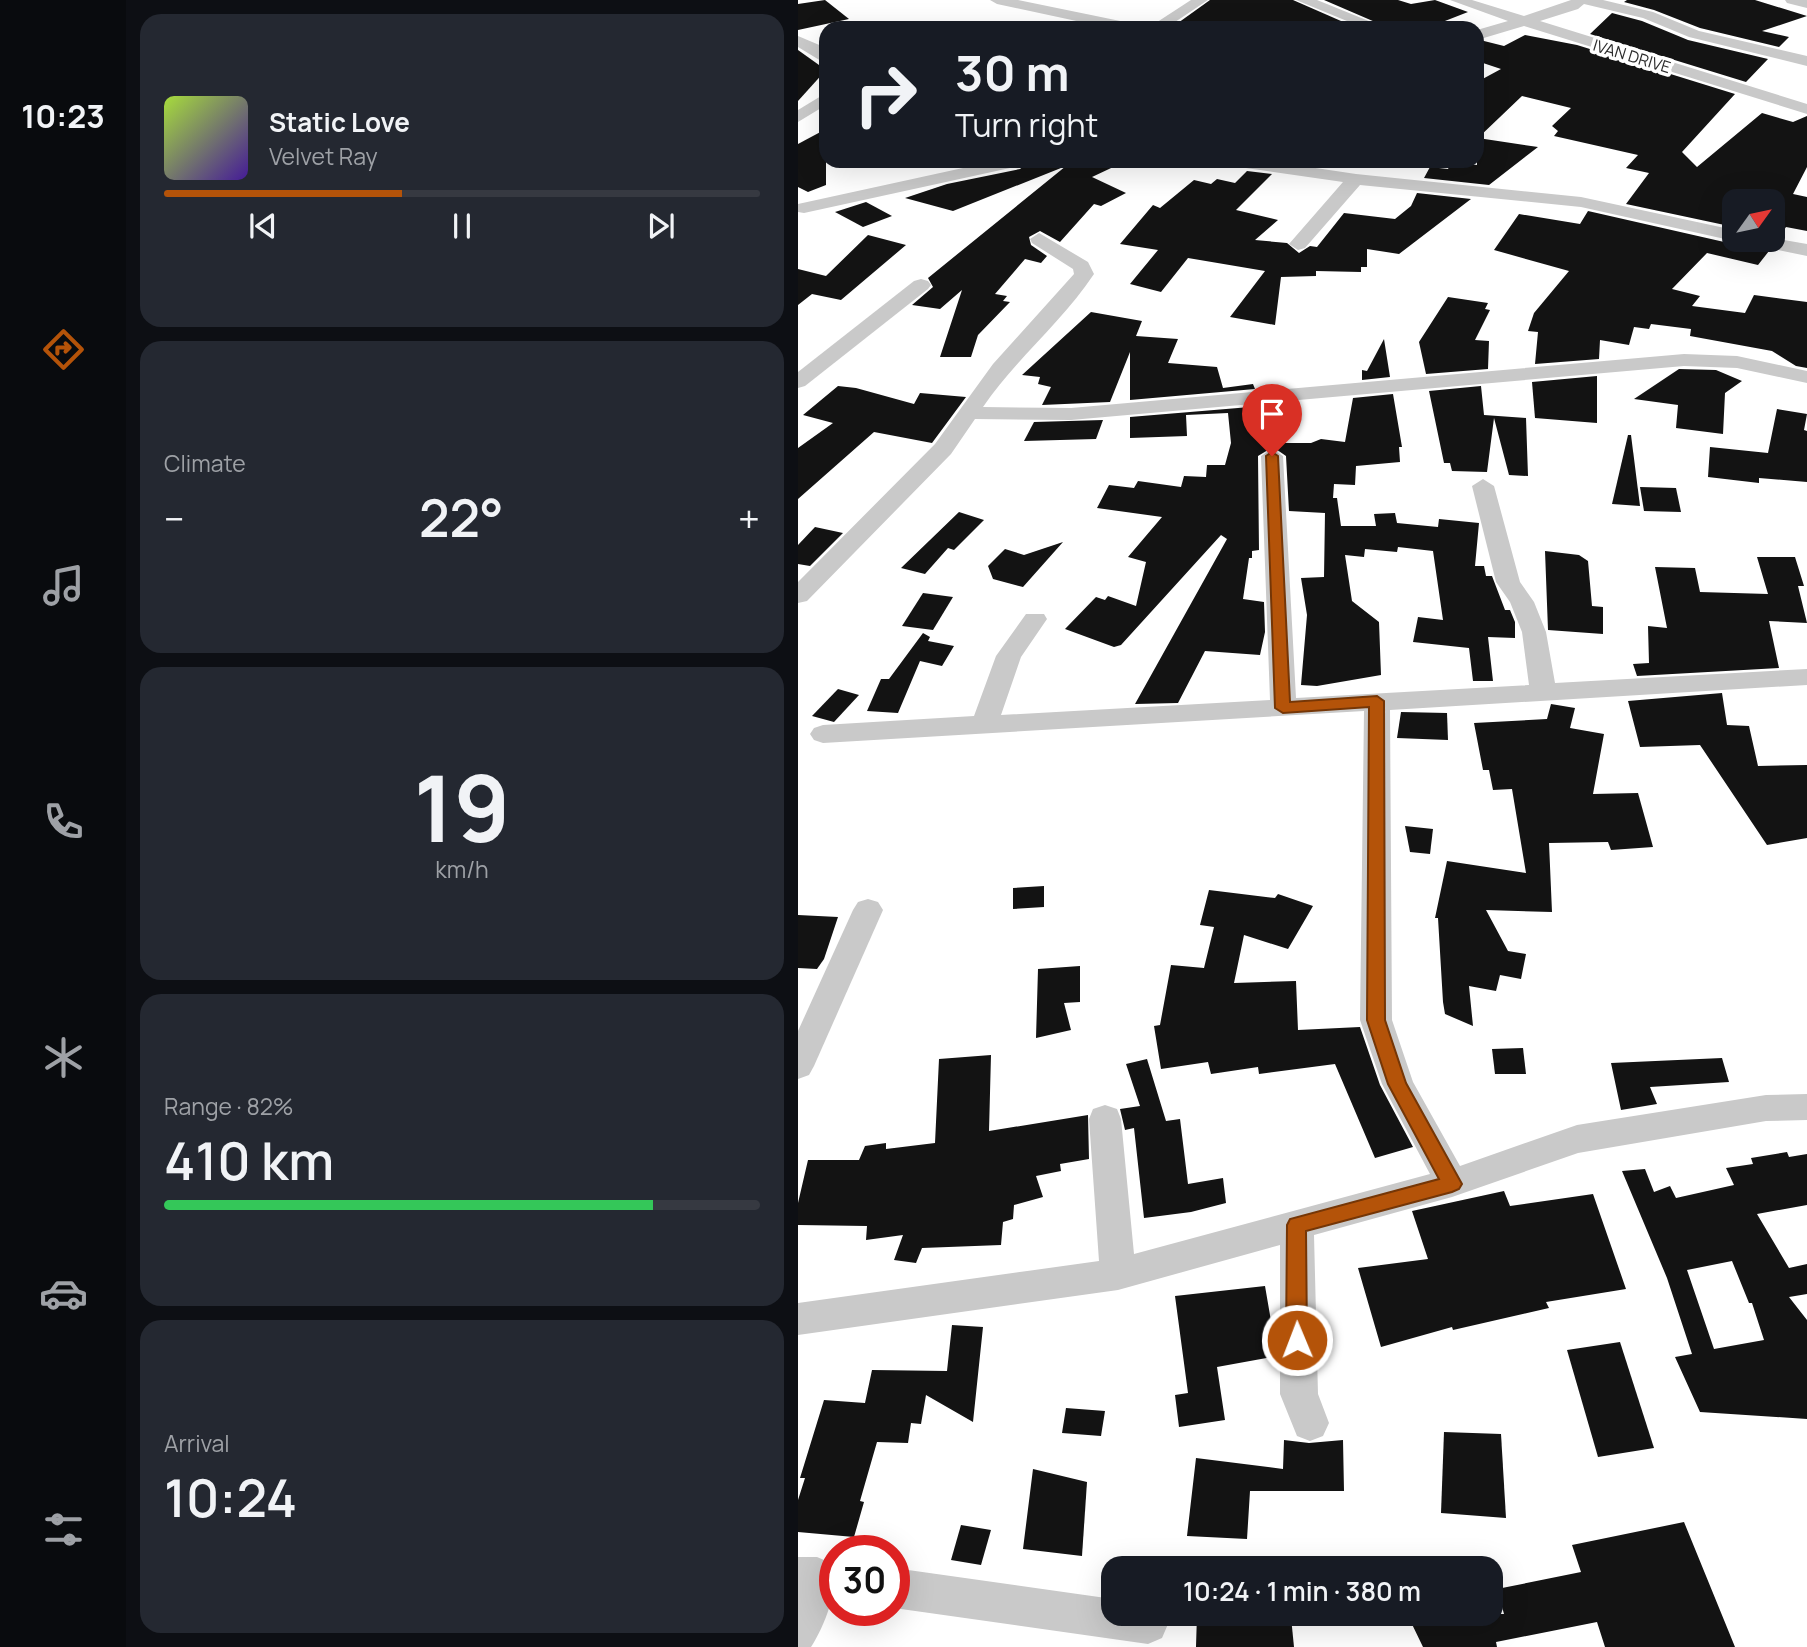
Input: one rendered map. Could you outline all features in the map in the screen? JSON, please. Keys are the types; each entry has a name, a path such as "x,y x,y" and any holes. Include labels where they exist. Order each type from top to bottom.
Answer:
{"street":[{"path":"996,0 1096,21"},
{"path":"1167,21 1201,0"},
{"path":"1303,0 1359,21"},
{"name":"IVAN DRIVE","path":"1457,0 1807,109"},
{"path":"1484,33 1518,20 1573,6 1582,0 1648,15 1694,34 1807,61"},
{"path":"1792,0 1807,4"},
{"path":"798,41 819,50"},
{"path":"798,117 819,103"},
{"path":"800,206 917,168"},
{"path":"800,206 985,168"},
{"path":"1280,168 1356,179 1581,202 1722,232"},
{"path":"1298,244 1356,179"},
{"path":"798,596 943,449 1000,368 1084,274 1081,266 1039,239"},
{"path":"1785,246 1807,250"},
{"path":"798,382 921,285"},
{"path":"969,412 1071,414 1684,360 1737,362 1807,377"},
{"path":"1272,456 1283,708"},
{"path":"1483,486 1508,582 1522,602 1534,632 1543,691"},
{"path":"984,724 1009,656 1035,619"},
{"path":"823,734 1807,677"},
{"path":"1377,701 1376,1020 1398,1084 1452,1184"},
{"path":"798,1066 868,910"},
{"path":"798,1319 1118,1274 1452,1184 1577,1139 1766,1108 1807,1107"},
{"path":"1105,1119 1118,1274"},
{"path":"1297,1225 1299,1394 1310,1423"},
{"path":"798,1632 817,1578"},
{"path":"910,1590 1101,1617"}],"building":[{"path":"825,0 849,19 819,21 819,25 798,30 798,4"},
{"path":"1210,0 1293,0 1341,21 1181,21"},
{"path":"1324,0 1398,0 1411,4 1435,0 1468,12 1445,21 1373,21"},
{"path":"1755,0 1807,16 1762,31 1789,37 1779,47 1700,28 1654,10 1624,2"},
{"path":"1612,13 1642,21 1688,40 1768,59 1746,82 1590,34"},
{"path":"1525,35 1577,45 1735,94 1682,152 1697,167 1762,113 1793,122 1807,116 1807,167 1793,194 1807,197 1807,231 1785,228 1785,189 1722,189 1722,224 1626,204 1649,173 1626,168 1638,155 1554,136 1558,131 1552,126 1571,108 1522,96 1484,132 1484,78 1501,69 1484,63 1484,41 1504,46"},
{"path":"798,50 819,65 819,78 798,101"},
{"path":"819,133 819,168 826,168 826,185 808,192 798,187 798,144"},
{"path":"1484,139 1538,147 1489,185 1424,178 1429,168 1484,168"},
{"path":"1061,168 953,211 905,198 947,184 1020,169"},
{"path":"1064,168 1111,168 1092,177 1126,193 1101,206 1094,204 1060,242 1040,231 1029,237 1031,245 1047,256 1041,263 1025,259 995,294 1007,296 1003,301 1010,302 978,335 971,357 940,357 962,290 940,309 912,305 933,287 928,278"},
{"path":"1247,171 1272,174 1236,210 1278,220 1255,240 1287,243 1299,253 1310,246 1317,247 1344,213 1395,219 1411,206 1417,193 1471,199 1399,254 1367,249 1367,267 1361,267 1361,272 1316,271 1316,276 1281,277 1275,325 1230,317 1265,271 1188,258 1161,292 1130,284 1158,250 1120,244 1153,205 1160,208 1194,180 1211,184 1217,179 1235,183"},
{"path":"866,202 892,216 863,227 835,212"},
{"path":"1588,211 1722,241 1722,252 1768,252 1758,265 1707,253 1672,289 1700,296 1692,306 1745,313 1754,295 1807,302 1807,368 1796,366 1772,351 1690,336 1691,329 1651,324 1649,329 1634,327 1629,345 1600,340 1599,359 1535,364 1538,332 1528,331 1534,313 1569,271 1494,250 1519,214 1580,224"},
{"path":"868,235 906,245 841,300 812,294 798,305 798,269 826,276"},
{"path":"1448,297 1488,303 1485,309 1490,310 1475,340 1489,341 1488,369 1426,374 1419,342"},
{"path":"1091,312 1142,321 1136,336 1178,339 1168,363 1217,367 1223,388 1253,384 1255,389 1130,400 1130,352 1110,402 1042,405 1051,387 1038,384 1040,377 1022,375"},
{"path":"1384,339 1390,377 1362,380 1362,370 1367,371"},
{"path":"1679,369 1716,370 1742,381 1725,393 1723,434 1676,428 1678,405 1634,399"},
{"path":"1597,376 1597,423 1535,418 1532,382"},
{"path":"838,386 856,388 914,404 920,393 966,397 932,443 874,432 798,499 798,448 833,423 803,415"},
{"path":"1481,386 1484,415 1526,418 1528,476 1509,475 1494,418 1487,472 1452,471 1450,463 1444,463 1429,391"},
{"path":"1393,394 1402,447 1399,447 1400,462 1356,466 1355,485 1334,484 1333,498 1337,498 1341,526 1376,526 1374,514 1395,513 1397,523 1438,527 1439,519 1479,523 1475,566 1484,566 1486,576 1492,576 1505,610 1510,610 1515,622 1515,638 1488,637 1493,681 1473,681 1469,648 1413,642 1418,617 1443,620 1433,551 1398,547 1397,552 1365,549 1364,557 1345,555 1352,601 1379,622 1381,675 1317,686 1301,685 1307,615 1301,578 1324,577 1325,513 1289,511 1286,456 1273,447 1258,456 1259,550 1252,551 1252,558 1249,558 1243,599 1264,602 1265,632 1260,655 1205,651 1178,703 1135,704 1227,539 1221,535 1121,645 1114,647 1065,629 1096,597 1105,600 1108,596 1136,606 1146,562 1128,557 1162,517 1097,508 1109,485 1134,488 1138,481 1181,487 1184,476 1206,477 1207,465 1225,465 1231,443 1228,413 1186,415 1187,436 1130,438 1130,417 1262,406 1267,432 1279,432 1282,443 1311,443 1321,439 1345,442 1353,398"},
{"path":"1777,409 1807,414 1804,430 1807,431 1807,482 1759,478 1759,483 1708,477 1710,447 1768,453"},
{"path":"1103,420 1096,439 1024,441 1034,422"},
{"path":"1628,435 1631,435 1640,506 1612,504"},
{"path":"1640,487 1676,488 1681,512 1644,511"},
{"path":"959,512 984,520 954,550 948,548 925,574 901,568"},
{"path":"815,527 843,533 810,566 798,564 798,545"},
{"path":"1063,542 1023,587 993,579 988,566 1005,549 1024,555"},
{"path":"1545,551 1579,555 1588,561 1592,606 1603,607 1603,634 1548,630"},
{"path":"1757,557 1795,557 1804,586 1798,586 1807,623 1769,621 1779,668 1637,676 1633,664 1649,663 1648,626 1667,628 1655,567 1695,568 1700,592 1768,594"},
{"path":"923,593 953,597 933,630 902,626"},
{"path":"923,633 930,637 928,641 954,646 942,666 920,661 898,713 867,711 881,679 889,679"},
{"path":"838,689 859,695 834,722 812,716"},
{"path":"1722,693 1727,725 1749,726 1758,766 1807,765 1807,838 1767,845 1700,745 1640,747 1628,701"},
{"path":"1551,704 1575,708 1570,728 1604,734 1593,794 1638,793 1653,847 1611,850 1608,842 1549,843 1552,912 1486,910 1508,951 1526,954 1521,979 1500,975 1496,991 1469,986 1473,1026 1445,1014 1443,1002 1438,918 1435,918 1447,861 1526,873 1512,789 1493,790 1489,770 1483,770 1474,723 1547,719"},
{"path":"1401,712 1447,713 1448,740 1397,738"},
{"path":"1405,826 1433,829 1430,854 1410,852"},
{"path":"1044,886 1044,907 1013,909 1013,888"},
{"path":"1209,890 1275,898 1278,894 1313,906 1288,949 1244,935 1234,983 1296,981 1298,1030 1360,1027 1380,1085 1413,1147 1375,1158 1335,1064 1259,1074 1258,1067 1211,1074 1208,1062 1161,1069 1154,1026 1160,1025 1171,965 1204,968 1214,927 1200,925"},
{"path":"798,915 838,917 824,959 817,969 798,968"},
{"path":"1080,966 1080,1002 1064,1003 1071,1030 1036,1038 1038,969"},
{"path":"1523,1048 1526,1074 1495,1074 1492,1049"},
{"path":"991,1055 989,1131 1088,1115 1089,1159 1060,1164 1061,1171 1036,1176 1043,1197 1014,1205 1013,1219 1003,1222 1001,1245 922,1248 916,1263 894,1260 903,1235 866,1240 867,1226 798,1225 798,1203 808,1160 859,1160 865,1146 886,1143 886,1149 935,1143 939,1059"},
{"path":"1722,1058 1729,1082 1650,1087 1657,1104 1621,1110 1611,1063"},
{"path":"1147,1059 1166,1121 1180,1119 1188,1184 1223,1178 1226,1203 1191,1212 1144,1218 1134,1128 1125,1130 1120,1109 1140,1106 1126,1064"},
{"path":"1787,1152 1789,1157 1807,1154 1807,1205 1757,1214 1789,1268 1807,1264 1807,1294 1789,1297 1807,1320 1807,1419 1700,1412 1675,1357 1692,1354 1667,1278 1622,1171 1645,1169 1654,1192 1670,1186 1676,1198 1734,1185 1726,1168 1753,1164 1751,1158","holes":["1732,1261 1749,1303 1752,1303 1764,1340 1714,1349 1687,1270"]},
{"path":"1504,1191 1510,1206 1593,1194 1626,1289 1546,1302 1549,1308 1453,1330 1452,1327 1381,1347 1358,1268 1428,1259 1412,1211"},
{"path":"1265,1286 1277,1356 1217,1367 1225,1420 1179,1427 1175,1395 1188,1393 1175,1296"},
{"path":"952,1325 983,1327 973,1422 926,1395 921,1424 911,1423 908,1443 877,1442 860,1501 864,1502 855,1535 798,1532 798,1500 805,1478 800,1478 824,1400 865,1403 872,1370 947,1371"},
{"path":"1620,1342 1654,1448 1598,1457 1567,1350"},
{"path":"1066,1408 1105,1411 1101,1436 1062,1433"},
{"path":"1444,1432 1501,1434 1506,1518 1441,1513"},
{"path":"1284,1440 1309,1443 1343,1440 1344,1491 1250,1491 1247,1539 1187,1536 1196,1458 1283,1469"},
{"path":"1033,1469 1087,1482 1082,1556 1023,1549"},
{"path":"1684,1522 1735,1647 1605,1647 1597,1622 1496,1642 1497,1647 1423,1647 1413,1626 1503,1626 1503,1588 1581,1572 1572,1545"},
{"path":"961,1525 991,1530 981,1565 951,1560"},
{"path":"1197,1626 1292,1626 1294,1647 1196,1647"}],"route":[{"path":"1272,456 1283,708 1377,701 1376,1020 1398,1084 1452,1184 1297,1225 1297,1340"}]}
